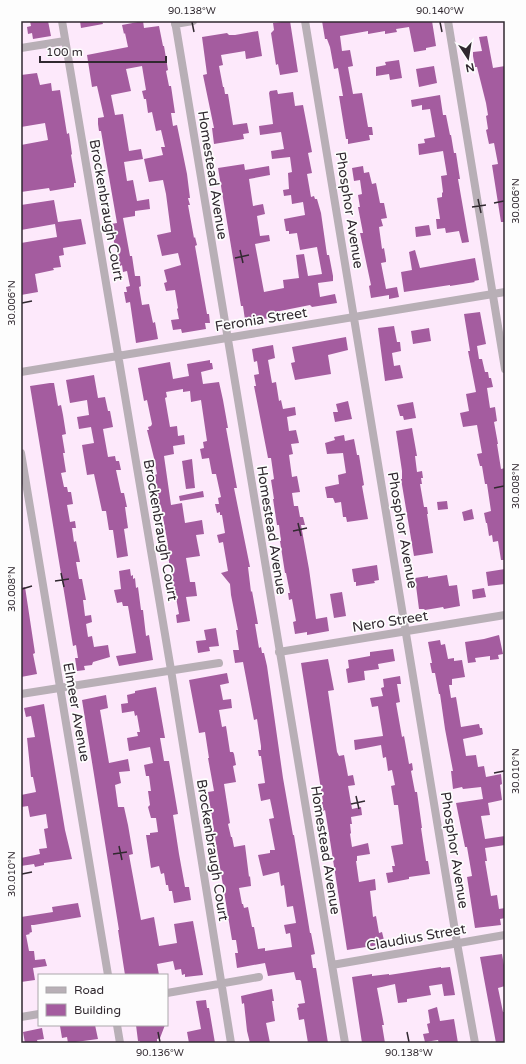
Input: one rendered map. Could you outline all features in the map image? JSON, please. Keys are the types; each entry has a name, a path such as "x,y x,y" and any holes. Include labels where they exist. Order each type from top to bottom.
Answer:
{"street":[{"name":"Brockenbraugh Court","path":"62,21 171,670 231,1043"},
{"path":"175,22 193,21"},
{"name":"Phosphor Avenue","path":"305,21 407,631 457,943 475,1043"},
{"path":"448,21 505,369"},
{"name":"Homestead Avenue","path":"175,22 345,1043"},
{"path":"21,48 65,42"},
{"name":"Feronia Street","path":"21,372 505,292"},
{"name":"Elmeer Avenue","path":"21,453 108,974"},
{"name":"Nero Street","path":"279,652 505,615"},
{"path":"21,694 219,663"},
{"name":"Claudius Street","path":"332,965 505,935"},
{"path":"168,993 259,977"},
{"path":"21,1018 38,1014"},
{"path":"117,1026 120,1043"}],"building":[{"path":"30,21 48,21 51,36 33,39 32,33 28,34 27,27 31,26"},
{"path":"80,21 102,21 103,24 81,28"},
{"path":"143,21 144,28 159,26 164,46 168,70 166,71 169,86 171,86 175,113 171,113 173,126 177,125 187,174 190,198 188,198 190,205 188,205 194,238 195,237 197,245 195,246 207,314 209,314 210,323 205,323 206,329 182,333 181,329 173,330 171,320 179,319 178,308 175,290 166,291 164,283 167,282 164,270 181,265 178,253 162,256 157,235 171,232 166,194 163,180 149,182 144,159 163,155 161,147 165,147 161,130 156,131 152,112 148,113 146,99 144,99 142,91 146,90 142,66 126,69 131,91 111,95 115,115 123,114 129,151 141,149 143,159 124,162 127,181 133,180 137,201 149,199 150,209 135,211 135,216 123,218 135,276 140,276 141,286 139,287 142,305 149,304 153,323 155,322 158,339 136,343 130,302 126,303 124,292 127,292 126,287 130,286 127,271 123,272 122,265 120,266 111,224 117,223 101,131 99,131 98,124 98,118 104,117 97,86 92,87 87,55 128,47 122,25"},
{"path":"290,21 298,72 280,75 278,64 276,65 271,33 274,30 273,23"},
{"path":"322,21 432,21 436,46 426,48 426,50 414,52 409,27 396,29 397,32 385,34 385,31 368,34 368,31 340,36 342,51 350,50 353,66 348,67 353,94 362,93 368,127 372,127 373,135 369,135 370,140 348,144 339,96 343,96 338,68 334,69 330,47 327,39 325,39"},
{"path":"258,31 262,56 246,59 245,51 221,55 223,65 219,66 225,94 228,94 233,125 247,123 249,133 243,134 244,139 214,144 212,128 214,128 203,75 207,74 202,37 227,33 229,35 235,35"},
{"path":"487,36 493,68 505,66 505,222 501,222 492,165 498,164 494,143 489,144 486,130 488,129 486,116 488,115 486,103 473,56 473,52 482,51 479,37"},
{"path":"399,60 402,78 390,80 389,74 376,76 376,67 386,65 385,62"},
{"path":"434,66 437,83 419,87 416,69"},
{"path":"37,73 40,85 51,83 52,91 60,90 67,134 69,133 76,183 74,183 74,187 50,191 49,188 21,192 21,145 48,140 45,123 21,127 21,75"},
{"path":"277,90 278,94 293,92 295,106 303,105 312,152 308,153 312,173 307,174 311,197 314,196 315,199 317,199 321,213 327,255 329,255 333,276 333,281 318,283 320,297 335,294 337,303 312,307 310,305 275,312 276,317 258,320 257,318 245,320 243,306 241,306 218,168 244,164 245,170 269,166 270,175 249,179 253,206 263,204 265,214 257,216 260,236 269,235 270,241 255,244 264,292 284,288 283,280 299,278 296,255 304,254 308,276 322,274 317,247 300,250 297,233 289,234 289,231 286,231 284,219 305,215 303,202 292,204 291,195 284,196 283,190 289,189 288,173 292,172 290,157 272,159 271,151 284,149 281,132 260,135 259,126 273,124 269,93 270,91"},
{"path":"440,95 443,115 446,115 454,153 456,153 460,179 458,179 469,242 462,243 459,231 446,233 445,228 437,229 436,219 440,219 437,198 442,197 443,192 441,176 447,175 443,151 419,155 418,144 425,143 424,139 435,137 430,109 422,110 422,105 412,107 411,100"},
{"path":"363,166 364,173 369,172 372,184 376,183 380,203 384,203 387,218 381,219 383,226 379,227 382,249 384,248 386,262 381,263 386,289 397,287 399,297 389,299 389,295 371,298 369,286 371,285 360,233 363,233 358,207 360,207 358,195 362,194 360,180 354,181 352,168"},
{"path":"54,200 58,222 81,219 86,244 63,248 64,255 59,256 61,267 35,274 38,292 21,295 21,243 57,237 55,224 21,230 21,205"},
{"path":"429,225 431,235 416,237 415,227"},
{"path":"415,250 420,268 475,258 479,280 450,286 404,292 401,272 412,270 409,252"},
{"path":"480,312 486,344 477,346 479,359 482,359 485,372 488,372 489,378 491,378 493,387 487,388 490,408 495,407 497,421 494,422 501,469 505,468 505,560 501,560 498,541 493,542 492,535 489,536 486,523 484,513 491,511 487,484 485,484 482,466 480,466 477,454 482,453 477,425 463,427 460,413 469,411 466,394 476,392 468,351 470,351 464,314"},
{"path":"394,326 397,342 400,342 401,351 392,353 394,366 400,365 403,378 385,381 378,328"},
{"path":"429,328 431,341 413,344 411,331"},
{"path":"346,337 348,350 328,355 331,374 295,380 291,363 295,362 292,347"},
{"path":"273,345 275,358 268,360 272,383 276,382 279,401 281,400 283,409 295,407 296,415 287,417 289,431 296,430 299,443 291,444 293,454 289,455 292,477 297,476 300,492 292,493 294,506 298,506 300,517 303,517 305,525 301,525 316,619 327,617 329,631 307,635 307,632 295,634 293,622 296,621 292,599 289,600 288,593 290,593 285,573 279,525 277,525 273,499 271,480 274,479 271,458 268,458 254,386 256,386 254,375 259,374 257,361 254,362 252,349"},
{"path":"210,360 213,369 201,372 203,384 219,382 223,400 228,428 226,428 237,488 234,488 250,567 248,567 251,592 252,591 258,624 255,624 259,648 261,647 262,653 264,653 267,666 283,778 315,954 311,955 313,968 316,968 328,1043 308,1043 304,1019 299,1020 297,1008 299,1007 298,1004 305,1003 301,981 296,980 294,972 268,976 265,963 237,968 235,953 238,953 236,940 232,940 215,837 212,838 211,830 214,830 208,792 214,791 205,732 199,733 189,680 227,673 229,683 220,685 223,700 231,699 232,708 219,710 222,727 226,726 230,752 233,752 234,754 236,765 233,766 236,782 224,784 230,823 228,824 234,847 245,845 249,877 250,876 251,886 239,888 242,904 244,908 248,907 252,927 254,927 258,949 265,948 265,951 292,947 290,933 286,934 284,925 296,923 293,906 287,907 284,885 281,886 279,872 263,876 258,855 270,853 270,850 275,850 269,819 274,818 270,799 261,801 258,784 265,783 261,756 259,756 258,750 261,750 261,746 257,719 254,720 243,662 235,663 233,650 239,650 236,630 238,630 230,584 221,573 228,571 223,542 219,543 217,535 225,533 222,515 220,515 220,512 217,513 215,504 219,504 218,498 221,497 216,474 212,474 209,458 202,459 200,449 204,448 203,442 207,441 201,400 191,402 190,391 183,392 183,389 166,392 167,397 165,398 170,427 177,426 178,436 184,435 185,444 173,446 174,454 164,456 171,505 182,503 185,523 202,520 204,534 196,535 200,556 186,558 190,582 195,582 197,596 186,597 190,621 177,623 176,615 179,614 166,546 168,545 161,506 159,506 155,475 157,474 147,430 149,430 148,427 152,424 147,400 144,401 138,368 170,362 173,379 189,376 187,364"},
{"path":"94,375 98,398 105,397 108,411 110,411 113,427 103,429 108,457 115,456 116,461 119,461 121,470 116,470 121,493 124,493 127,507 125,507 128,528 124,529 128,556 117,558 113,530 109,530 106,511 102,511 94,474 87,475 82,445 94,443 91,427 79,429 77,417 89,415 87,400 70,403 66,380"},
{"path":"54,383 58,406 61,405 66,434 62,435 66,472 61,473 64,487 67,487 68,492 71,492 73,504 67,505 70,522 75,521 76,528 72,528 74,542 76,541 80,562 76,562 79,579 82,579 86,600 83,600 85,616 91,615 92,622 86,624 88,637 92,636 94,647 108,645 110,657 93,662 92,665 84,666 85,670 77,671 75,658 78,658 76,645 73,646 30,386"},
{"path":"348,401 352,419 335,422 333,412 338,412 336,404"},
{"path":"413,402 416,418 404,420 403,416 400,416 397,405"},
{"path":"412,428 417,456 415,456 417,472 422,471 423,478 421,478 422,484 420,484 424,507 427,507 433,553 414,556 401,479 402,471 396,431"},
{"path":"344,435 345,441 354,439 357,455 359,455 364,485 362,486 368,519 347,522 346,517 343,517 341,502 335,503 333,498 327,498 325,487 339,484 338,475 346,473 343,453 327,454 325,443 335,440 334,437"},
{"path":"192,459 195,488 186,489 182,461"},
{"path":"203,491 204,497 180,501 179,496"},
{"path":"447,501 448,509 438,510 437,502"},
{"path":"472,509 474,519 464,521 462,512"},
{"path":"377,565 379,580 374,581 375,583 356,586 352,569"},
{"path":"130,569 131,576 133,575 133,579 135,578 136,588 138,587 141,610 143,610 146,636 149,635 153,660 119,666 116,656 136,653 128,606 123,606 122,602 117,603 114,590 121,589 119,571"},
{"path":"505,569 505,584 488,586 486,572"},
{"path":"447,575 449,586 457,585 460,606 444,609 443,607 425,610 419,609 415,578 428,576 428,578"},
{"path":"25,587 35,653 33,654 37,674 21,677 21,588"},
{"path":"484,588 486,597 473,599 472,590"},
{"path":"342,592 346,616 334,618 330,594"},
{"path":"216,628 219,646 209,647 210,651 198,653 196,641 206,640 204,630"},
{"path":"499,635 503,654 498,655 499,659 490,660 490,656 475,658 476,662 468,663 465,642"},
{"path":"440,640 441,645 445,644 448,659 454,658 454,661 462,660 465,677 452,679 452,685 449,685 451,698 456,697 461,727 479,724 480,728 482,728 483,734 463,739 466,756 476,755 478,767 484,766 486,777 501,774 502,784 500,785 502,800 488,803 490,815 481,816 485,839 505,836 505,845 485,848 487,861 485,861 491,896 497,895 499,909 505,908 505,918 500,919 501,925 475,928 467,877 472,876 467,847 465,847 456,803 483,799 481,787 463,789 462,787 453,789 451,771 453,771 440,694 435,673 432,673 430,663 432,663 428,642"},
{"path":"393,649 395,661 378,664 379,669 364,671 365,680 348,683 346,669 349,668 348,660 370,656 370,652"},
{"path":"328,659 334,690 328,691 337,752 339,756 344,755 348,776 353,775 355,785 348,786 352,809 361,807 362,815 351,817 352,824 350,824 350,834 352,847 368,843 370,854 357,856 356,861 359,882 375,879 376,890 370,891 373,917 376,916 379,933 382,932 385,944 347,950 325,810 323,811 323,802 301,663"},
{"path":"400,676 401,684 397,684 400,702 396,703 402,737 404,736 409,764 412,763 413,770 411,771 415,792 417,792 426,861 428,861 430,874 409,877 409,879 388,883 386,873 393,872 392,866 395,866 391,846 403,844 398,805 394,805 391,786 395,785 392,770 388,771 386,757 383,758 381,745 355,750 354,740 383,736 378,706 372,707 370,698 383,696 381,688 384,687 383,679"},
{"path":"156,687 165,738 160,738 164,761 169,761 178,814 173,815 179,854 185,887 189,887 191,900 174,903 172,891 169,891 168,885 166,885 164,873 161,874 159,866 151,868 146,835 158,832 156,818 151,818 148,807 150,805 148,791 151,791 149,776 146,776 144,765 153,763 150,747 129,751 127,738 138,736 137,732 140,732 137,715 135,716 134,711 122,713 121,704 128,703 127,695 135,693 135,691"},
{"path":"106,695 108,708 100,710 109,763 128,759 130,771 119,772 121,783 115,785 118,807 124,807 128,825 133,854 129,855 141,920 154,917 159,946 177,943 174,924 193,921 203,975 185,977 185,974 182,975 181,969 175,970 173,961 157,964 159,974 125,974 82,700"},
{"path":"44,704 65,830 72,859 44,863 44,865 35,867 34,864 21,866 21,858 40,854 39,849 47,848 44,829 48,828 46,814 30,817 28,806 21,807 21,795 36,792 33,777 31,777 27,738 35,737 31,716 26,717 24,708"},
{"path":"78,903 81,917 31,925 32,932 26,935 29,951 34,951 35,960 45,959 47,966 33,968 35,980 21,982 21,917 53,912 52,907"},
{"path":"502,954 505,971 505,986 498,988 503,1012 505,1012 505,1043 496,1043 480,957"},
{"path":"450,967 455,995 444,996 442,984 429,986 431,995 407,999 407,1002 398,1003 395,984 377,988 384,1025 382,1025 385,1043 362,1043 352,977 372,974 372,976 389,975"},
{"path":"272,989 275,1021 266,1023 270,1043 250,1043 244,1003 242,1004 241,996"},
{"path":"206,1000 207,1008 209,1008 215,1043 189,1043 187,1032 201,1029 196,1001"},
{"path":"437,1007 440,1021 454,1019 458,1043 439,1043 438,1040 425,1042 423,1034 429,1033 427,1024 430,1023 428,1010"},
{"path":"60,1026 95,1026 98,1039 68,1043 67,1037 62,1038"},
{"path":"136,1026 165,1026 160,1038 157,1039 157,1043 140,1043 140,1041 138,1041"},
{"path":"42,1028 44,1039 37,1040 38,1043 25,1043 23,1032"}]}
